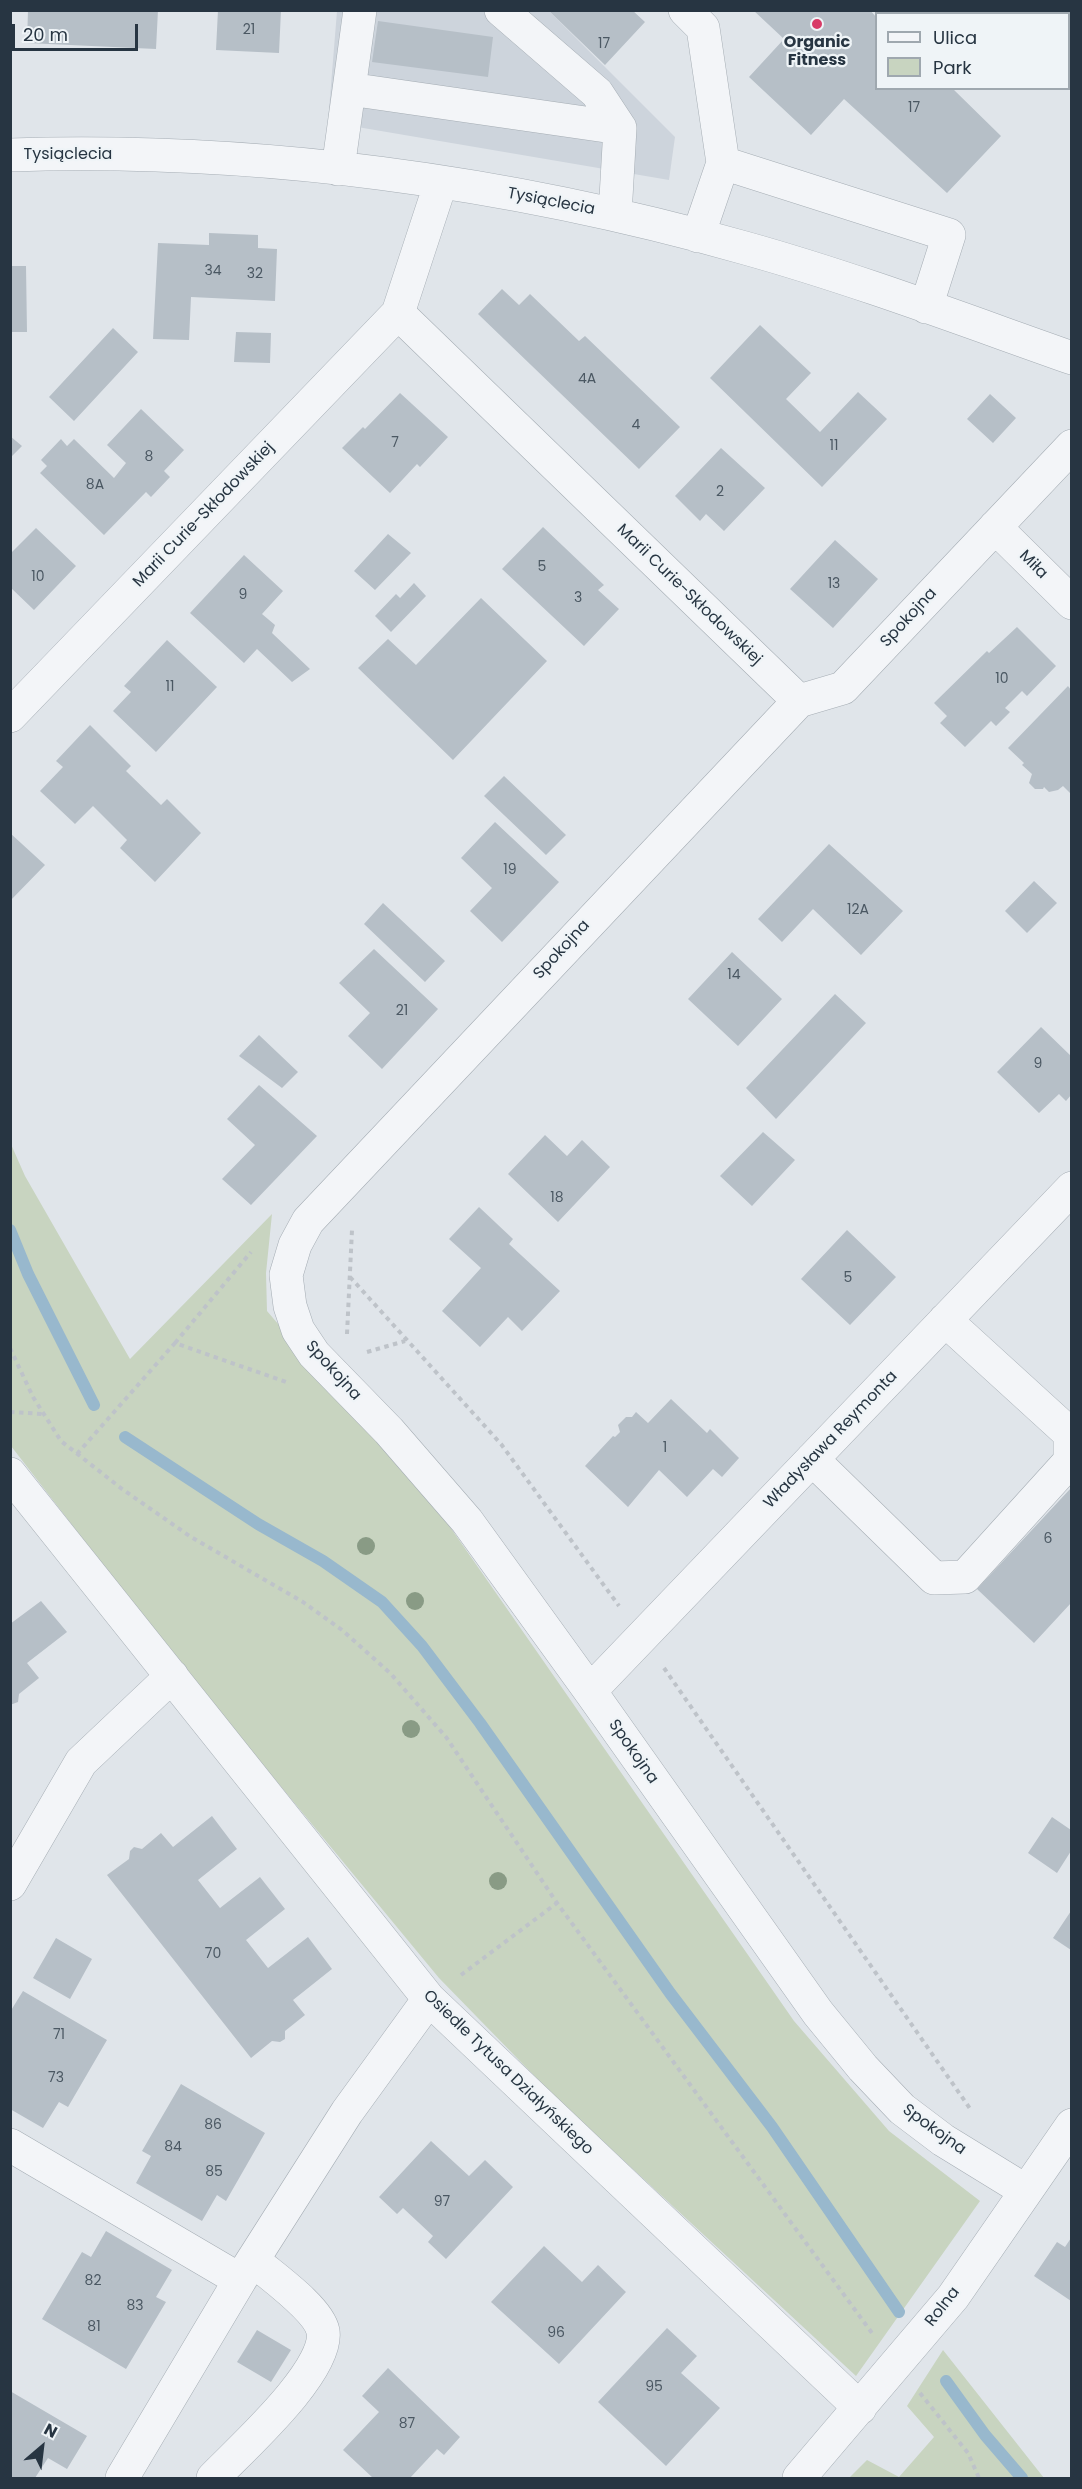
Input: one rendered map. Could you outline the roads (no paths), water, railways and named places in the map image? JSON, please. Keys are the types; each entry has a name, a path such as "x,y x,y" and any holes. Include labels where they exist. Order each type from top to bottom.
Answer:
{"street":[{"path":"338,169 360,10"},
{"path":"501,10 597,93 620,128 615,215"},
{"path":"685,10 703,28 723,163 699,236"},
{"path":"349,89 620,128"},
{"name":"Tysiąclecia","path":"10,155 110,154 338,169 441,182 615,215 832,274 1071,358"},
{"path":"723,163 949,235 926,307"},
{"name":"Marii Curie-Skłodowskiej","path":"10,716 398,313 441,182"},
{"name":"Marii Curie-Skłodowskiej","path":"398,313 799,701"},
{"name":"Spokojna","path":"1026,2191 943,2140 902,2109 863,2068 818,2013 467,1521 389,1431 338,1364 314,1354 298,1330 290,1306 286,1275 295,1245 308,1221 799,701 843,688 1071,446"},
{"name":"Miła","path":"995,527 1071,603"},
{"name":"Władysława Reymonta","path":"590,1691 1071,1188"},
{"path":"812,1460 934,1578 964,1577 1070,1461 1070,1434 945,1320"},
{"name":"Osiedle Tytusa Działyńskiego","path":"10,1474 291,1829 429,1999 860,2409"},
{"path":"10,1884 81,1762 172,1676"},
{"path":"122,2478 246,2270 347,2112 429,1999"},
{"name":"Rolna","path":"799,2478 897,2366 952,2297 1071,2125"},
{"path":"10,2145 246,2270 314,2313 323,2331 322,2348 304,2382 213,2478"}],"waterway":[{"path":"10,1230 28,1274 94,1405"},
{"path":"125,1437 258,1524 323,1561 382,1602 422,1646 480,1723 670,1993 772,2127 899,2312"},
{"path":"946,2381 985,2435 1022,2478"}],"place":[{"name":"Organic Fitness","path":"817,24"}]}
